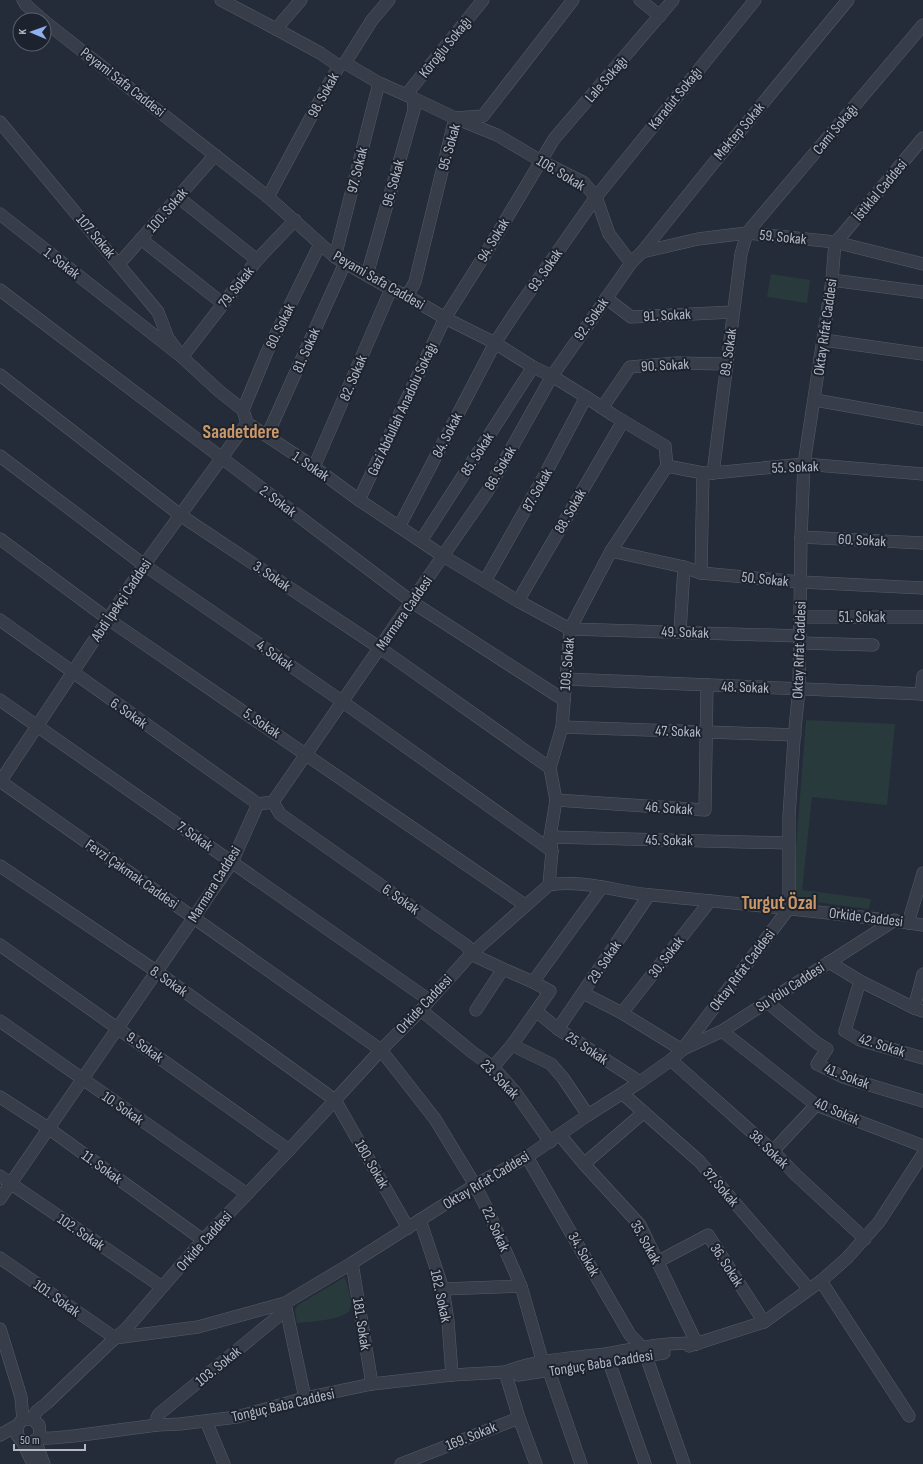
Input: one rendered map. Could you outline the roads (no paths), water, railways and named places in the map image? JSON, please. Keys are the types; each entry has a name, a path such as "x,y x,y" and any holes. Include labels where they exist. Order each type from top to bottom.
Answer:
{"street":[{"name":"Peyami Safa Caddesi","path":"23,0 26,5 34,12"},
{"name":"106. Sokak","path":"221,0 379,83 455,118 497,135 541,161 583,182 596,197 609,234 631,263"},
{"path":"276,29 301,0"},
{"name":"98. Sokak","path":"268,197 327,86 372,20 389,0"},
{"name":"Köroğlu Sokağı","path":"410,96 483,0"},
{"name":"95. Sokak","path":"407,296 415,282 455,118 483,116 573,0"},
{"path":"640,0 660,16"},
{"name":"Lale Sokağı","path":"541,161 554,139 673,0"},
{"name":"Karadut Sokağı","path":"596,197 755,0"},
{"name":"Mektep Sokak","path":"631,263 642,252 712,164 848,0"},
{"name":"Cami Sokağı","path":"747,233 923,25"},
{"name":"Peyami Safa Caddesi","path":"52,26 268,197 340,260 445,318 495,343 533,367 552,376 665,446 667,466"},
{"name":"97. Sokak","path":"340,260 379,83"},
{"name":"96. Sokak","path":"368,275 414,110 410,96"},
{"name":"107. Sokak","path":"0,122 158,312 168,338 182,357"},
{"name":"İstiklal Caddesi","path":"835,242 923,138"},
{"name":"100. Sokak","path":"119,264 215,155"},
{"name":"94. Sokak","path":"445,318 541,161"},
{"path":"178,197 257,260"},
{"name":"93. Sokak","path":"495,343 596,197"},
{"name":"1. Sokak","path":"0,214 182,357 219,391 243,410"},
{"name":"79. Sokak","path":"182,357 222,303 257,260 295,220"},
{"name":"59. Sokak","path":"642,252 698,239 747,233 835,242 921,261"},
{"name":"89. Sokak","path":"701,573 708,473 726,364 741,254 747,233"},
{"path":"141,239 222,303"},
{"name":"Oktay Rıfat Caddesi","path":"115,1338 198,1327 286,1307 475,1185 527,1157 588,1115 623,1094 671,1060 682,1050 789,908 788,843 794,735 799,689 802,582 801,537 804,464 824,340 832,280 835,242"},
{"name":"80. Sokak","path":"243,410 267,352 320,244"},
{"name":"81. Sokak","path":"266,436 340,260"},
{"name":"92. Sokak","path":"552,376 631,263"},
{"path":"832,280 923,292"},
{"name":"82. Sokak","path":"314,467 391,289"},
{"name":"2. Sokak","path":"0,290 412,602 564,700"},
{"name":"91. Sokak","path":"606,298 631,317 733,312"},
{"name":"Gazi Abdullah Anadolu Sokağı","path":"359,500 445,318"},
{"path":"824,340 923,354"},
{"name":"84. Sokak","path":"399,527 495,343"},
{"name":"90. Sokak","path":"602,408 630,367 677,363 726,364"},
{"name":"85. Sokak","path":"421,541 533,367"},
{"name":"3. Sokak","path":"0,375 180,514 380,648 550,768"},
{"name":"86. Sokak","path":"443,556 487,492 552,376"},
{"name":"87. Sokak","path":"485,581 542,480 586,397"},
{"path":"815,400 923,418"},
{"path":"243,410 247,422"},
{"name":"88. Sokak","path":"518,601 623,421"},
{"name":"1. Sokak","path":"247,422 443,556 518,601 570,629"},
{"name":"Abdi İpekçi Caddesi","path":"0,781 144,565 247,422"},
{"name":"4. Sokak","path":"0,456 144,565 342,702 552,851"},
{"name":"55. Sokak","path":"667,466 708,473 804,464 923,474"},
{"name":"109. Sokak","path":"549,885 552,851 550,837 556,800 550,768 562,727 570,629 610,551 667,466"},
{"name":"60. Sokak","path":"801,537 923,543"},
{"name":"5. Sokak","path":"0,539 108,619 525,905"},
{"name":"50. Sokak","path":"610,551 684,567 701,573 802,582 923,588"},
{"name":"Marmara Caddesi","path":"273,802 443,556"},
{"path":"680,632 684,567"},
{"name":"51. Sokak","path":"800,617 923,617"},
{"name":"6. Sokak","path":"0,620 72,673 258,804"},
{"name":"49. Sokak","path":"570,629 680,632 873,645"},
{"path":"922,694 923,676"},
{"name":"48. Sokak","path":"566,679 922,694"},
{"name":"46. Sokak","path":"556,800 705,810 707,685"},
{"name":"7. Sokak","path":"0,700 429,1000"},
{"name":"47. Sokak","path":"562,727 794,735"},
{"name":"Fevzi Çakmak Caddesi","path":"0,781 381,1050"},
{"path":"258,804 273,802"},
{"name":"6. Sokak","path":"273,802 280,814 467,946 471,954"},
{"name":"Marmara Caddesi","path":"0,1199 81,1079 232,862 258,804"},
{"name":"45. Sokak","path":"550,837 788,843"},
{"name":"8. Sokak","path":"0,866 156,972 335,1100"},
{"path":"908,923 923,873"},
{"name":"Orkide Caddesi","path":"31,1427 37,1411 126,1329 203,1240 289,1150 381,1050 421,1010 471,954 549,885 560,883 602,887 649,895 789,908 895,920 923,925"},
{"path":"533,982 602,887"},
{"name":"29. Sokak","path":"558,1030 649,895"},
{"name":"30. Sokak","path":"622,1013 710,900"},
{"name":"Su Yolu Caddesi","path":"682,1050 722,1031 895,920"},
{"name":"9. Sokak","path":"0,945 289,1150"},
{"path":"471,954 550,991 512,1045 493,1067"},
{"path":"829,962 860,981 918,1010 923,974"},
{"path":"476,1010 502,969"},
{"name":"42. Sokak","path":"860,981 845,1031 860,1040 923,1058"},
{"path":"583,993 622,1013 682,1050"},
{"name":"41. Sokak","path":"767,1002 817,1043 827,1049 817,1064 843,1077 923,1101"},
{"name":"23. Sokak","path":"421,1010 472,1052 493,1067 555,1138"},
{"name":"25. Sokak","path":"536,1011 558,1030 640,1082"},
{"name":"10. Sokak","path":"0,1021 247,1194"},
{"name":"40. Sokak","path":"722,1031 816,1105 923,1146"},
{"path":"512,1045 551,1064 563,1078 588,1115"},
{"name":"22. Sokak","path":"381,1050 435,1119 475,1185 489,1213 521,1286 546,1367 581,1464"},
{"name":"38. Sokak","path":"671,1060 773,1151 796,1175 865,1239"},
{"name":"37. Sokak","path":"623,1094 699,1161 810,1289"},
{"name":"11. Sokak","path":"0,1097 48,1128 203,1240"},
{"name":"180. Sokak","path":"335,1100 408,1228"},
{"path":"773,1151 816,1105"},
{"path":"584,1164 644,1112"},
{"name":"35. Sokak","path":"555,1138 584,1164 640,1225 697,1344"},
{"name":"Tonguç Baba Caddesi","path":"546,1367 644,1352 661,1354 764,1322 821,1281 847,1258 865,1239 879,1222 923,1154"},
{"name":"34. Sokak","path":"527,1157 630,1335 644,1352"},
{"name":"102. Sokak","path":"0,1176 162,1287"},
{"name":"182. Sokak","path":"420,1220 443,1289 448,1321 452,1375"},
{"name":"36. Sokak","path":"657,1262 708,1235 764,1322"},
{"name":"101. Sokak","path":"0,1258 115,1338"},
{"name":"181. Sokak","path":"352,1263 372,1384"},
{"path":"821,1281 908,1416"},
{"path":"443,1289 521,1286"},
{"path":"286,1307 305,1398"},
{"name":"103. Sokak","path":"157,1425 157,1418 159,1414 286,1307"},
{"path":"0,1329 44,1464"},
{"path":"644,1352 684,1464"},
{"name":"Tonguç Baba Caddesi","path":"21,1440 30,1443 31,1427 52,1439 60,1436 74,1436 157,1425 206,1421 237,1417 305,1398 372,1384 452,1375 505,1372 512,1369 609,1362 644,1352"},
{"path":"609,1362 645,1464"},
{"path":"505,1372 519,1418 536,1464"},
{"name":"169. Sokak","path":"401,1464 519,1418"},
{"path":"206,1421 224,1464"},
{"path":"0,1434 31,1427"},
{"path":"31,1427 16,1430 17,1435 33,1464"},
{"path":"0,1439 21,1440"}],"district":[{"name":"Saadetdere","path":"241,431"},
{"name":"Turgut Özal","path":"779,902"}]}
